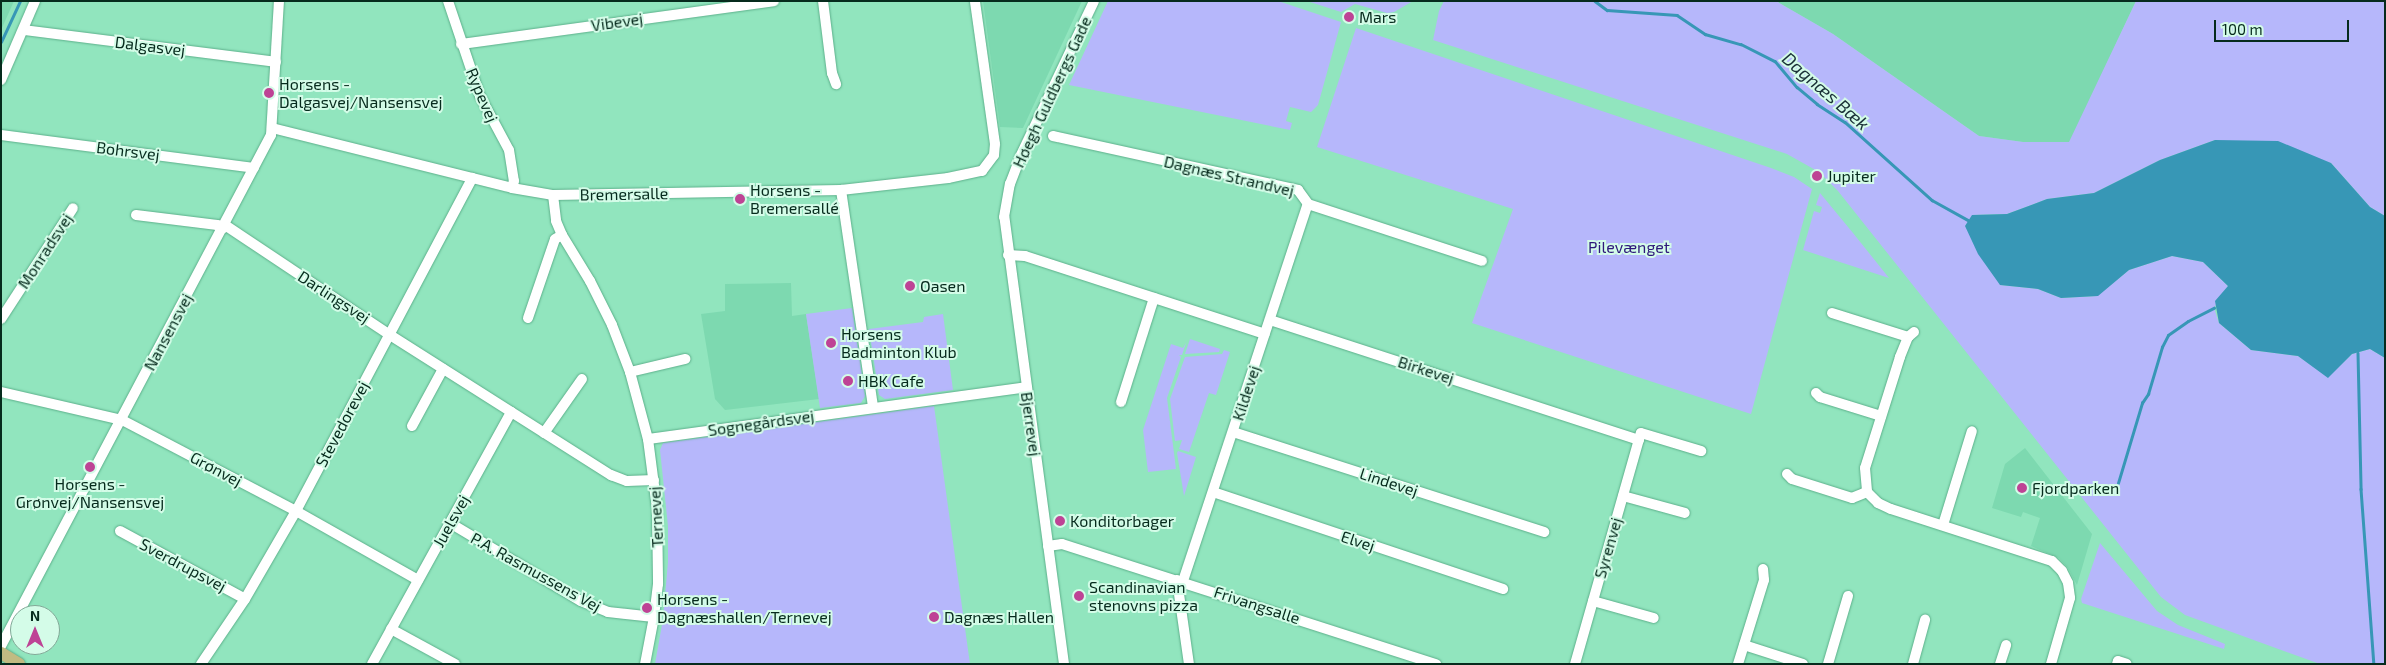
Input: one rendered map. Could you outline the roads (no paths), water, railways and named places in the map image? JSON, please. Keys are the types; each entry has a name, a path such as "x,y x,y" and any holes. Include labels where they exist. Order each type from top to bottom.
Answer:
{"main road":[{"path":"1,653 19,663"}],"street":[{"path":"1,80 35,1"},
{"name":"Nansensvej","path":"1,646 224,227 272,128 279,1"},
{"name":"Rypevej","path":"448,1 480,96 509,150 514,181 512,188"},
{"name":"Vibevej","path":"461,44 774,1"},
{"path":"823,1 832,73 836,84"},
{"name":"Bremersalle","path":"272,128 512,188 553,195 841,190 948,178 982,171 994,155 995,144 975,1"},
{"name":"Høegh Guldbergs Gade","path":"1010,184 1094,1"},
{"name":"Dalgasvej","path":"24,30 276,62"},
{"name":"Bohrsvej","path":"1,135 254,168"},
{"name":"Dagnæs Strandvej","path":"1052,136 1298,190 1308,204 1482,261"},
{"name":"Stevedorevej","path":"201,664 245,599 296,511 472,178"},
{"name":"Bjerrevej","path":"1010,184 1004,217 1008,255 1064,664"},
{"path":"841,190 873,408"},
{"name":"Ternevej","path":"553,195 556,221 562,235 590,281 612,325 630,372 648,439 654,480 658,534 658,584 645,664"},
{"name":"Kildevej","path":"1180,581 1213,492 1308,204"},
{"name":"Monradsvej","path":"1,319 73,208"},
{"name":"Darlingsvej","path":"136,215 217,224 224,227 611,475 627,481 654,480"},
{"path":"528,318 555,239 562,235"},
{"path":"1008,255 1024,256 1265,334"},
{"path":"1121,402 1154,298"},
{"path":"1832,314 1911,335 1881,416 1865,468 1867,492 1878,503 2052,561 2062,571 2068,583 2070,598 2050,664"},
{"name":"Birkevej","path":"1270,320 1639,440"},
{"path":"630,372 685,359"},
{"path":"412,426 443,369"},
{"path":"544,433 582,379"},
{"name":"Sognegårdsvej","path":"648,439 1026,387"},
{"name":"Grønvej","path":"1,392 122,420 296,511 418,580"},
{"path":"1816,392 1820,397 1881,416"},
{"name":"Juelsvej","path":"372,664 511,412"},
{"path":"1943,525 1972,431"},
{"name":"Lindevej","path":"1233,432 1544,532"},
{"path":"1639,440 1641,434 1701,451"},
{"name":"Syrenvej","path":"1575,664 1639,440"},
{"path":"1787,474 1792,479 1852,498 1867,492"},
{"name":"Elvej","path":"1213,492 1502,589"},
{"name":"Syrenvej","path":"1623,496 1685,513"},
{"name":"P.A. Rasmussens Vej","path":"450,523 581,601 608,612 654,617"},
{"name":"Sverdrupsvej","path":"120,531 245,599"},
{"name":"Frivangsalle","path":"1048,546 1062,544 1436,664"},
{"path":"1738,664 1764,580 1763,569"},
{"path":"1180,581 1188,664"},
{"path":"1828,664 1848,596"},
{"name":"Syrenvej","path":"1593,601 1654,618"},
{"path":"1913,664 1925,620"},
{"path":"391,629 455,664"},
{"path":"1744,645 1803,664"},
{"path":"2000,664 2006,645"},
{"path":"2117,664 2118,661 2128,664"}],"waterway":[{"path":"1,42 20,1"},
{"name":"Dagnæs Bæk","path":"1595,1 1607,10 1677,15 1705,34 1741,44 1775,61 1797,87 1817,104 1845,122 1932,200 1968,220"},
{"path":"2118,483 2142,403 2148,394 2162,347 2168,335 2188,321 2214,308"},
{"path":"2358,353 2361,489 2374,664"}],"place":[{"name":"Mars","path":"1349,17"},
{"name":"Horsens - Dalgasvej/Nansensvej","path":"269,93"},
{"name":"Jupiter","path":"1817,176"},
{"name":"Horsens - Bremersallé","path":"740,199"},
{"name":"Oasen","path":"910,286"},
{"name":"Horsens Badminton Klub","path":"831,343"},
{"name":"HBK Cafe","path":"848,381"},
{"name":"Horsens - Grønvej/Nansensvej","path":"90,467"},
{"name":"Fjordparken","path":"2022,488"},
{"name":"Konditorbager","path":"1060,521"},
{"name":"Scandinavian stenovns pizza","path":"1079,596"},
{"name":"Horsens - Dagnæshallen/Ternevej","path":"647,608"},
{"name":"Dagnæs Hallen","path":"934,617"}],"park label":[{"name":"Pilevænget","path":"1629,247"}]}
